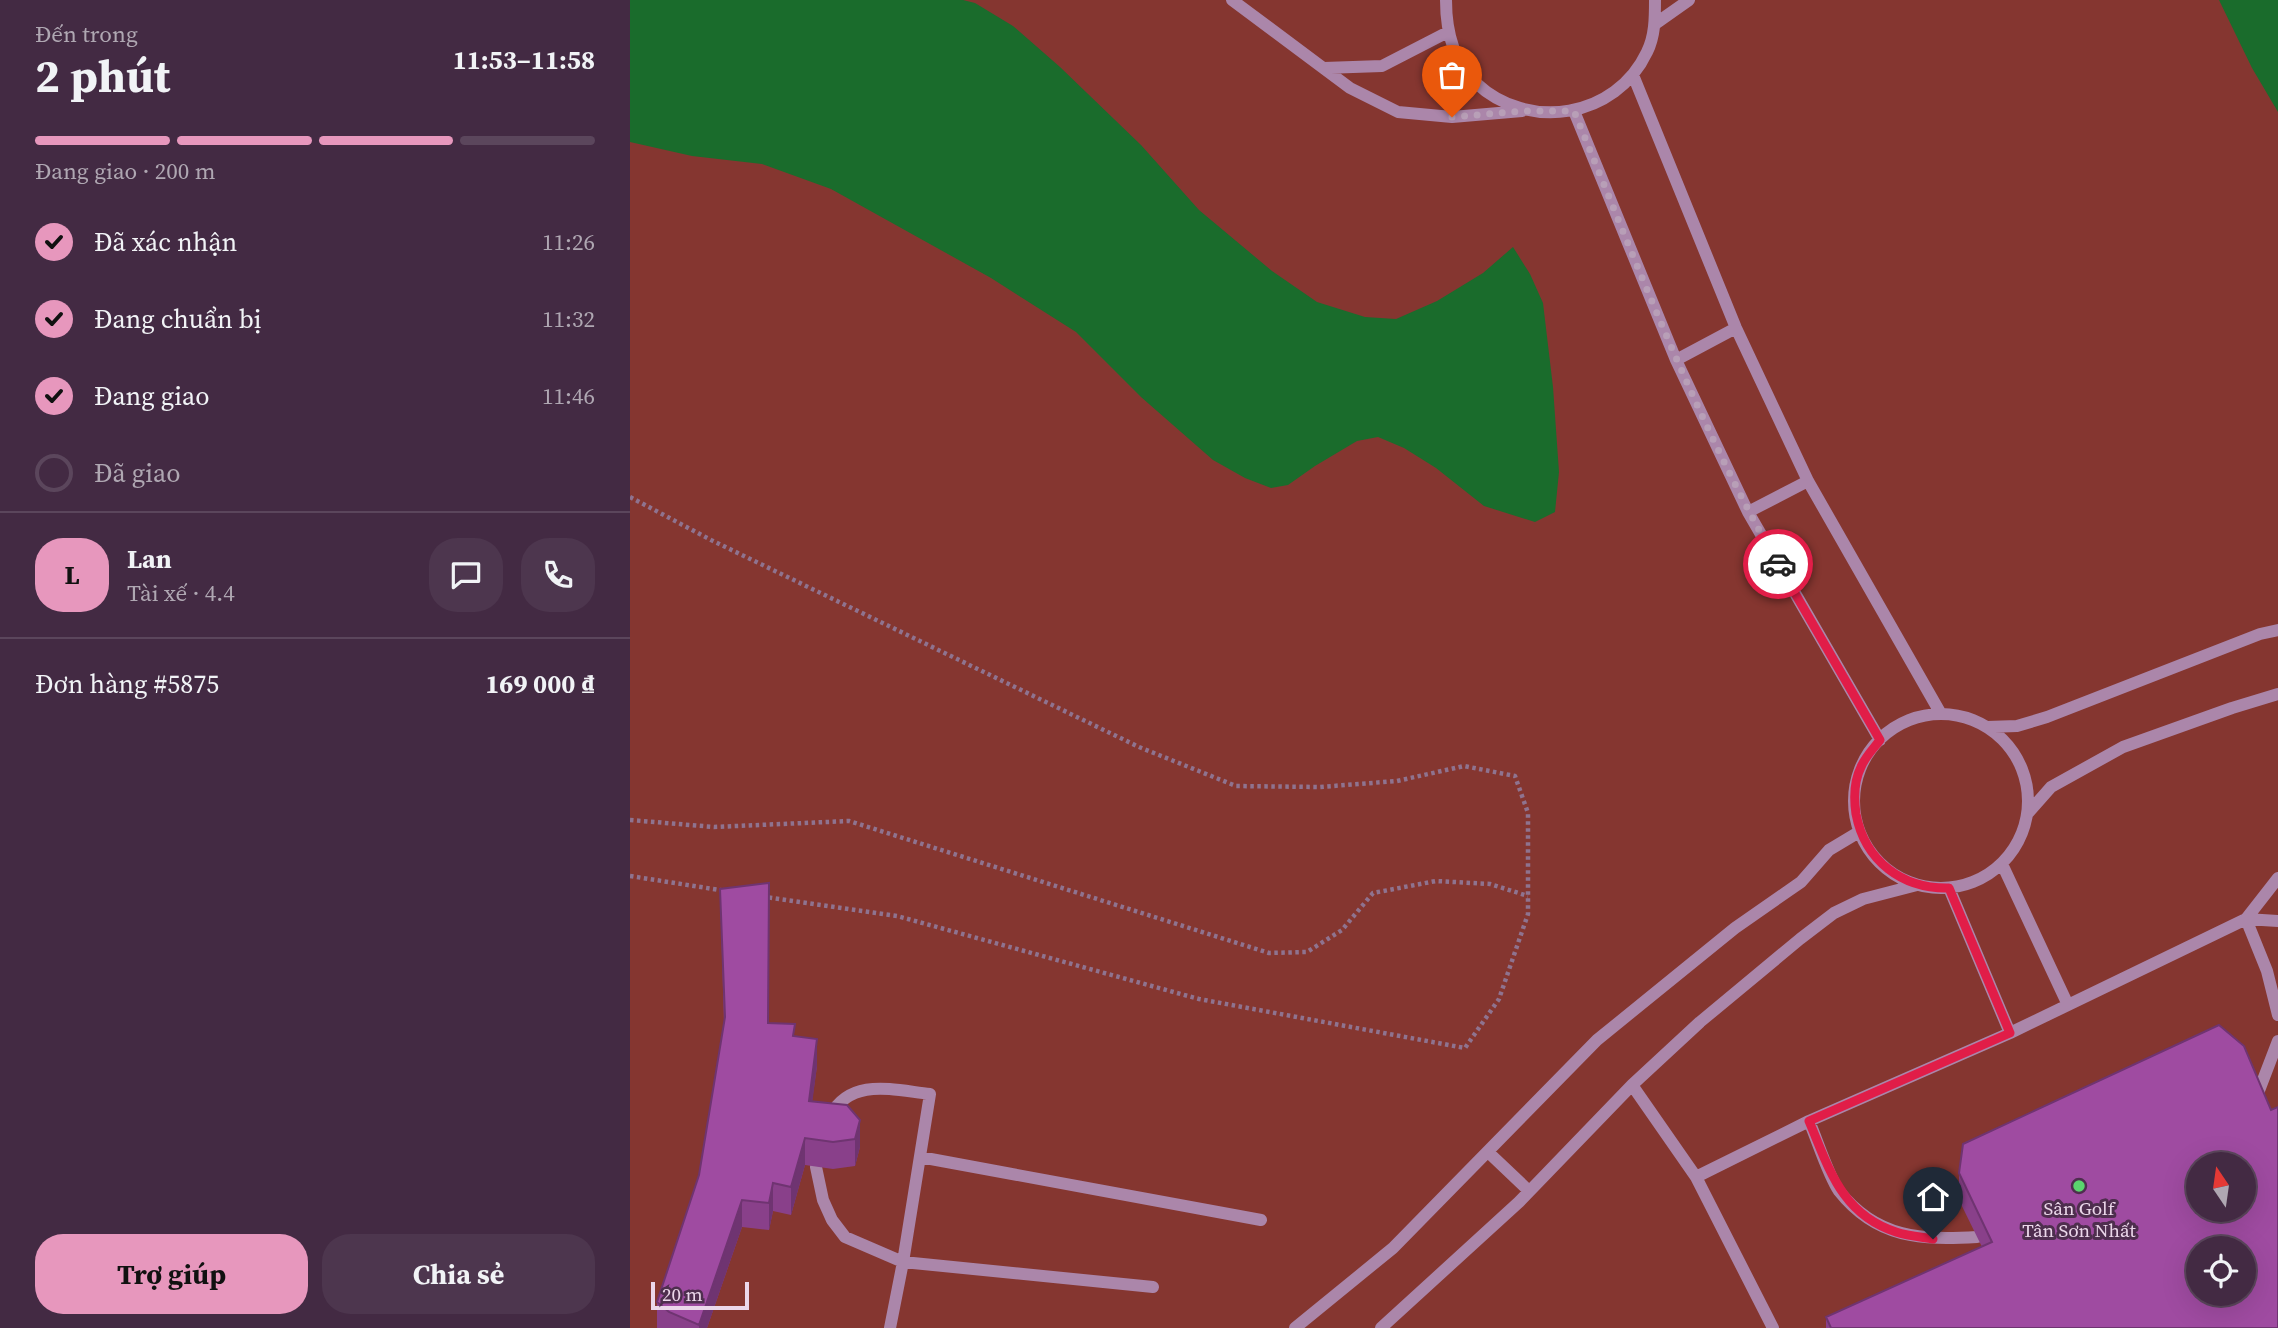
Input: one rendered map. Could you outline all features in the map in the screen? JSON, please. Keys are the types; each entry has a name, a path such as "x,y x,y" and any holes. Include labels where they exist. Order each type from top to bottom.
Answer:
{"street":[{"path":"1232,0 1350,88 1398,112 1452,117 1524,111 1574,111 1607,98 1633,75 1648,51 1655,24 1656,0"},
{"path":"1446,0 1448,32 1458,58 1474,82 1497,100 1524,111"},
{"path":"1655,24 1689,0"},
{"path":"1324,68 1382,66 1448,32"},
{"path":"1633,75 1736,328 1808,481 1941,714"},
{"path":"1574,111 1676,359 1748,512 1880,740"},
{"path":"1676,359 1736,328"},
{"path":"1748,512 1808,481"},
{"path":"1987,727 2017,726 2046,718 2278,630"},
{"path":"2028,813 2051,787 2123,747 2278,694"},
{"path":"1941,714 1973,720 1987,727 2007,743 2020,764 2027,788 2028,813 2019,840 2002,864 1977,880 1949,888 1917,885 1899,877 1882,865 1859,832 1854,800 1860,767 1880,740 1897,726 1919,717 1941,714"},
{"path":"1295,1328 1393,1248 1597,1040 1735,928 1801,882 1829,850 1859,832"},
{"path":"2002,864 2068,1005"},
{"path":"1696,1177 1809,1121 2010,1033 2246,919 2278,878"},
{"path":"1381,1328 1529,1191 1632,1085 1700,1022 1834,913 1863,899 1917,885"},
{"path":"1949,888 2010,1033"},
{"path":"2246,919 2278,921"},
{"path":"2246,919 2267,971 2278,1015"},
{"path":"2255,1101 2278,1041"},
{"path":"1632,1085 1696,1177 1773,1328"},
{"path":"822,1129 836,1103 850,1093 876,1088 930,1094 890,1328"},
{"path":"1809,1121 1838,1189 1868,1219 1896,1232 1933,1239 1977,1237"},
{"path":"1488,1152 1529,1191"},
{"path":"920,1157 1261,1220"},
{"path":"816,1167 823,1200 832,1220 845,1237 903,1262 1153,1287"}],"path":[{"path":"630,497 711,540 1139,747 1236,786 1333,786 1397,780 1464,766 1515,776 1528,813 1528,914 1499,999 1465,1048 1199,999 897,916 763,896"},
{"path":"630,820 715,827 849,821 1269,953 1307,951 1342,930 1373,892 1436,881 1490,884 1528,896"},
{"path":"630,876 737,892"}],"shaded area":[{"name":"Sân Golf Tân Sơn Nhất","path":"630,0 2278,0 2278,1328 630,1328"},
{"path":"630,0 963,0 975,3 1013,26 1060,67 1141,145 1199,210 1272,271 1317,302 1365,317 1396,319 1437,301 1483,273 1513,247 1530,274 1543,303 1559,472 1555,512 1535,522 1484,506 1436,468 1404,448 1378,437 1357,441 1288,485 1271,488 1245,478 1213,460 1141,397 1076,332 991,278 831,189 762,164 692,156 630,142"},
{"path":"2219,0 2278,0 2278,112 2252,68"}],"building":[{"path":"769,883 768,1023 795,1024 793,1036 817,1039 809,1101 847,1105 860,1120 855,1139 833,1142 805,1138 791,1187 773,1183 769,1203 742,1200 699,1325 669,1312 657,1302 699,1175 725,1017 720,889"},
{"name":"Sân Golf Tân Sơn Nhất","path":"2219,1025 2244,1046 2271,1110 2278,1107 2278,1328 1831,1328 1826,1317 1992,1242 1959,1173 1963,1144"}],"way so far":[{"path":"1452,117 1524,111 1574,111 1676,359 1748,512 1778,564"}],"place":[{"name":"Sân Golf Tân Sơn Nhất","path":"2079,1186"}],"route":[{"path":"1778,564 1880,740 1860,767 1854,800 1859,832 1882,865 1899,877 1917,885 1949,888 2010,1033 1809,1121 1838,1189 1868,1219 1896,1232 1933,1239"}]}
